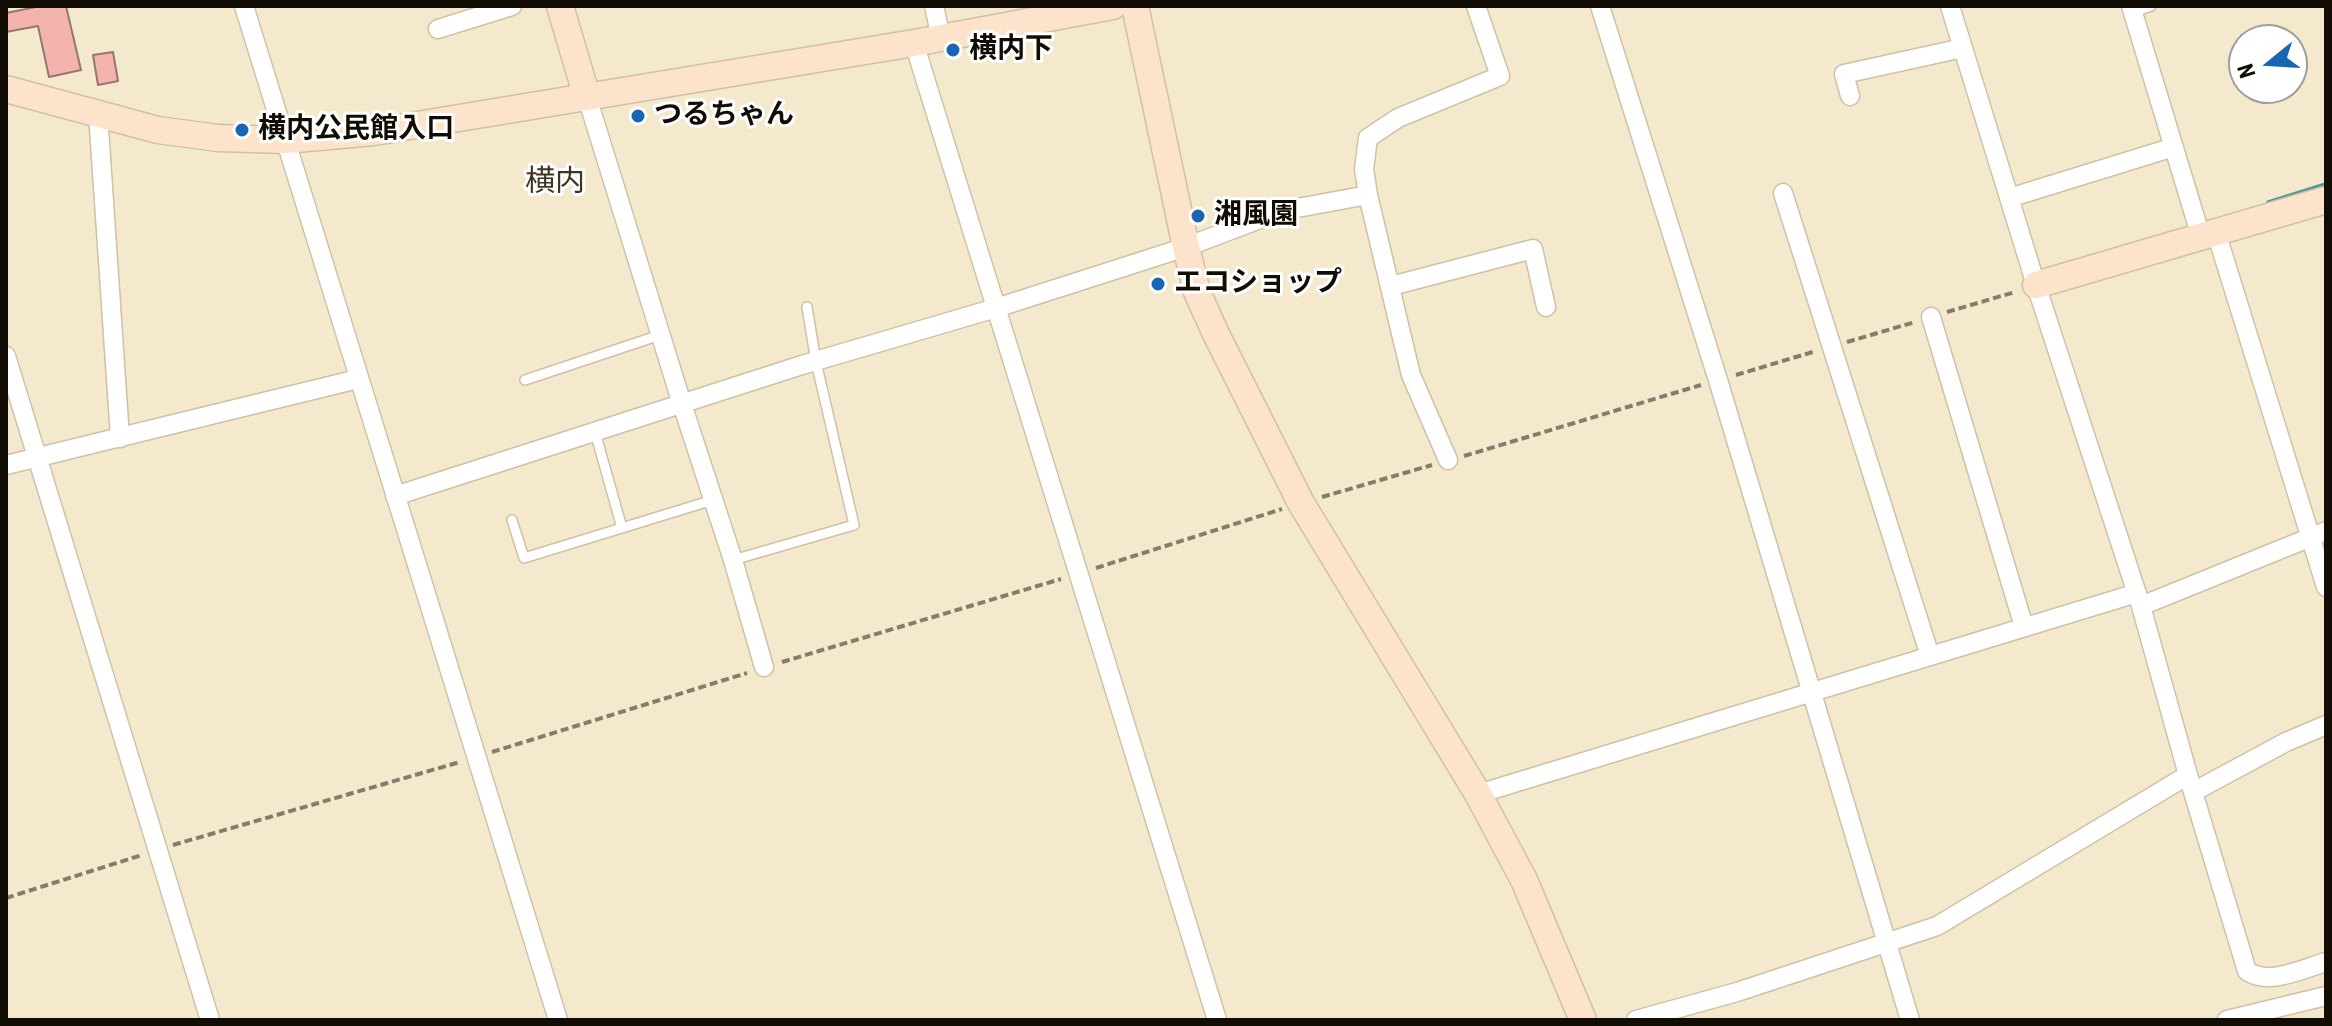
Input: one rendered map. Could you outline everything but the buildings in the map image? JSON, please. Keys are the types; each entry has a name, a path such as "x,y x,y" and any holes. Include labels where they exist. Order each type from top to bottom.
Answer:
{"street":[{"path":"244,6 558,1020"},
{"path":"438,29 512,6"},
{"path":"560,6 764,667"},
{"path":"934,6 941,38"},
{"path":"6,89 158,130 218,138 285,140 374,132 914,43 1113,6"},
{"path":"1135,6 1197,292 1301,503 1478,794 1524,880 1583,1020"},
{"path":"1448,460 1411,375 1364,169 1368,138 1398,118 1500,76 1476,6"},
{"path":"1600,6 1718,380 1910,1020"},
{"path":"1950,6 2036,285 2139,599 2190,784 2247,971 2267,979 2326,962"},
{"path":"2138,8 2174,147 2209,234 2318,534 2326,587"},
{"path":"914,43 1217,1020"},
{"path":"1850,96 1844,74 1963,48"},
{"path":"98,113 120,438"},
{"path":"2009,198 2174,147"},
{"path":"1783,193 1930,656"},
{"path":"395,496 1186,247 1281,211 1368,195"},
{"path":"2036,285 2326,200"},
{"path":"1391,286 1533,249 1546,307"},
{"path":"1931,317 2024,627"},
{"path":"6,356 160,849 210,1020"},
{"path":"6,465 358,379"},
{"path":"1478,794 2024,627 2139,599 2318,534"},
{"path":"1636,1020 1737,992 1937,926 2190,784 2326,725"},
{"path":"2227,1020 2326,996"}],"lane":[{"path":"733,560 854,525 816,362 807,307"},
{"path":"525,380 660,335"},
{"path":"595,432 622,528"},
{"path":"512,520 524,558 713,500"}],"path":[{"path":"6,898 160,849 478,757 1301,503 2036,285"}],"waterway":[{"path":"2269,203 2326,185"}],"place":[{"name":"横内下","path":"953,50"},
{"name":"つるちゃん","path":"638,116"},
{"name":"横内公民館入口","path":"242,130"},
{"name":"湘風園","path":"1198,216"},
{"name":"エコショップ","path":"1158,284"}],"district":[{"name":"横内","path":"555,183"}]}
